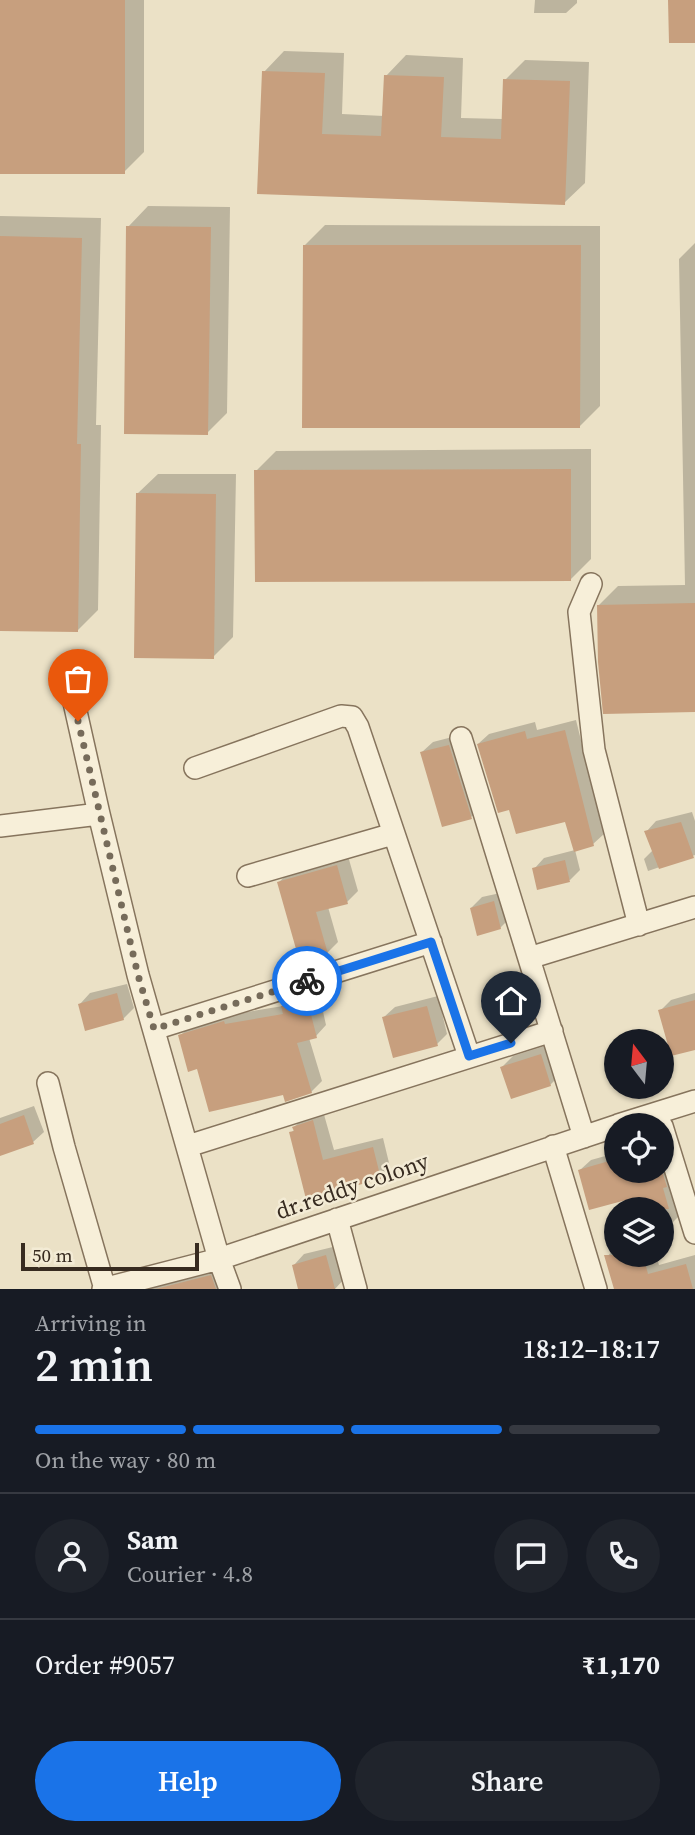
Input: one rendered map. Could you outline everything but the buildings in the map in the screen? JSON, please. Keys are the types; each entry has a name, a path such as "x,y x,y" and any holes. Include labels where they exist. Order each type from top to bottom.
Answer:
{"street":[{"path":"591,584 579,612 594,750 639,925"},
{"path":"73,698 138,975 219,1259 230,1289"},
{"path":"195,768 341,716 352,717 358,727 469,1056"},
{"path":"461,738 584,1137"},
{"path":"0,826 99,814"},
{"path":"248,876 393,834"},
{"path":"529,958 695,907"},
{"path":"154,1029 431,942"},
{"path":"188,1146 552,1031"},
{"path":"48,1083 104,1289"},
{"name":"dr.reddy colony","path":"674,1113 695,1101"},
{"name":"dr.reddy colony","path":"104,1289 219,1259 604,1130"},
{"path":"553,1146 596,1289"},
{"path":"674,1166 695,1233"},
{"path":"337,1219 356,1289"}],"way so far":[{"path":"78,721 138,975 154,1029 307,981"}],"route":[{"path":"307,981 431,942 469,1056 511,1043"}]}
